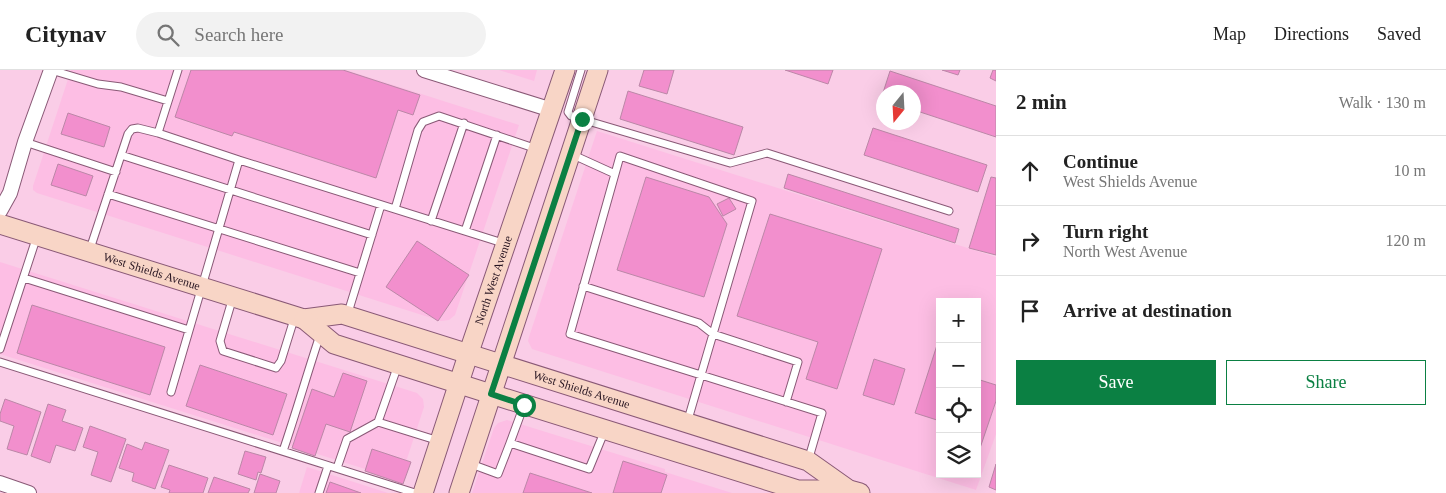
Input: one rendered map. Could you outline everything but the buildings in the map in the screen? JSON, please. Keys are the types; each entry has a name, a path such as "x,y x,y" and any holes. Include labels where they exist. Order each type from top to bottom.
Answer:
{"main road":[{"name":"North West Avenue","path":"423,493 458,384 566,70"},
{"path":"459,493 598,70"},
{"name":"West Shields Avenue","path":"0,224 300,317 334,344 524,405 798,490 854,491"},
{"name":"West Shields Avenue","path":"300,317 342,314 501,366 808,461 854,491"}],"street":[{"path":"0,211 10,193 25,142 51,70"},
{"path":"424,70 552,110"},
{"path":"0,483 29,493"}],"lane":[{"path":"51,70 168,101"},
{"path":"158,133 178,70"},
{"path":"581,70 568,112 571,116 730,163 767,153 949,211"},
{"path":"395,209 418,130 423,122 439,116 539,149"},
{"path":"431,220 464,123"},
{"path":"89,252 128,134 132,128 158,133 506,244"},
{"path":"465,231 497,135"},
{"path":"25,142 116,172"},
{"path":"571,154 615,174"},
{"path":"121,155 372,236"},
{"path":"687,424 701,375 712,334 752,201 620,156 570,334 701,375 786,402 822,413 808,461"},
{"path":"171,392 240,160"},
{"path":"108,194 360,274"},
{"path":"347,316 381,205"},
{"path":"0,349 37,235"},
{"path":"24,278 189,330"},
{"path":"583,286 699,322 712,334 798,362 786,402"},
{"path":"233,296 220,341 223,351 276,368 281,361 300,317"},
{"path":"283,452 321,332"},
{"path":"0,362 338,468 392,490 414,493"},
{"path":"338,468 348,439 378,422 398,364"},
{"path":"469,463 498,474 524,405"},
{"path":"378,422 440,441"},
{"path":"510,443 589,469 605,430"},
{"path":"319,493 328,466"}],"shaded area":[{"path":"71,70 346,70 519,125 455,315 449,320 441,321 37,193 33,190 33,186"},
{"path":"499,70 537,70 534,81"},
{"path":"597,131 996,257 996,434 981,476 981,298 936,298 936,477 532,349 528,341"},
{"path":"0,262 417,393 423,399 424,407 400,480 0,354"},
{"path":"507,420 665,469 665,472 732,493 472,493 494,428 498,423"},
{"path":"307,467 388,493 299,493"},
{"path":"938,478 980,478 976,490"}],"route":[{"path":"524,405 491,394 582,119"}]}
